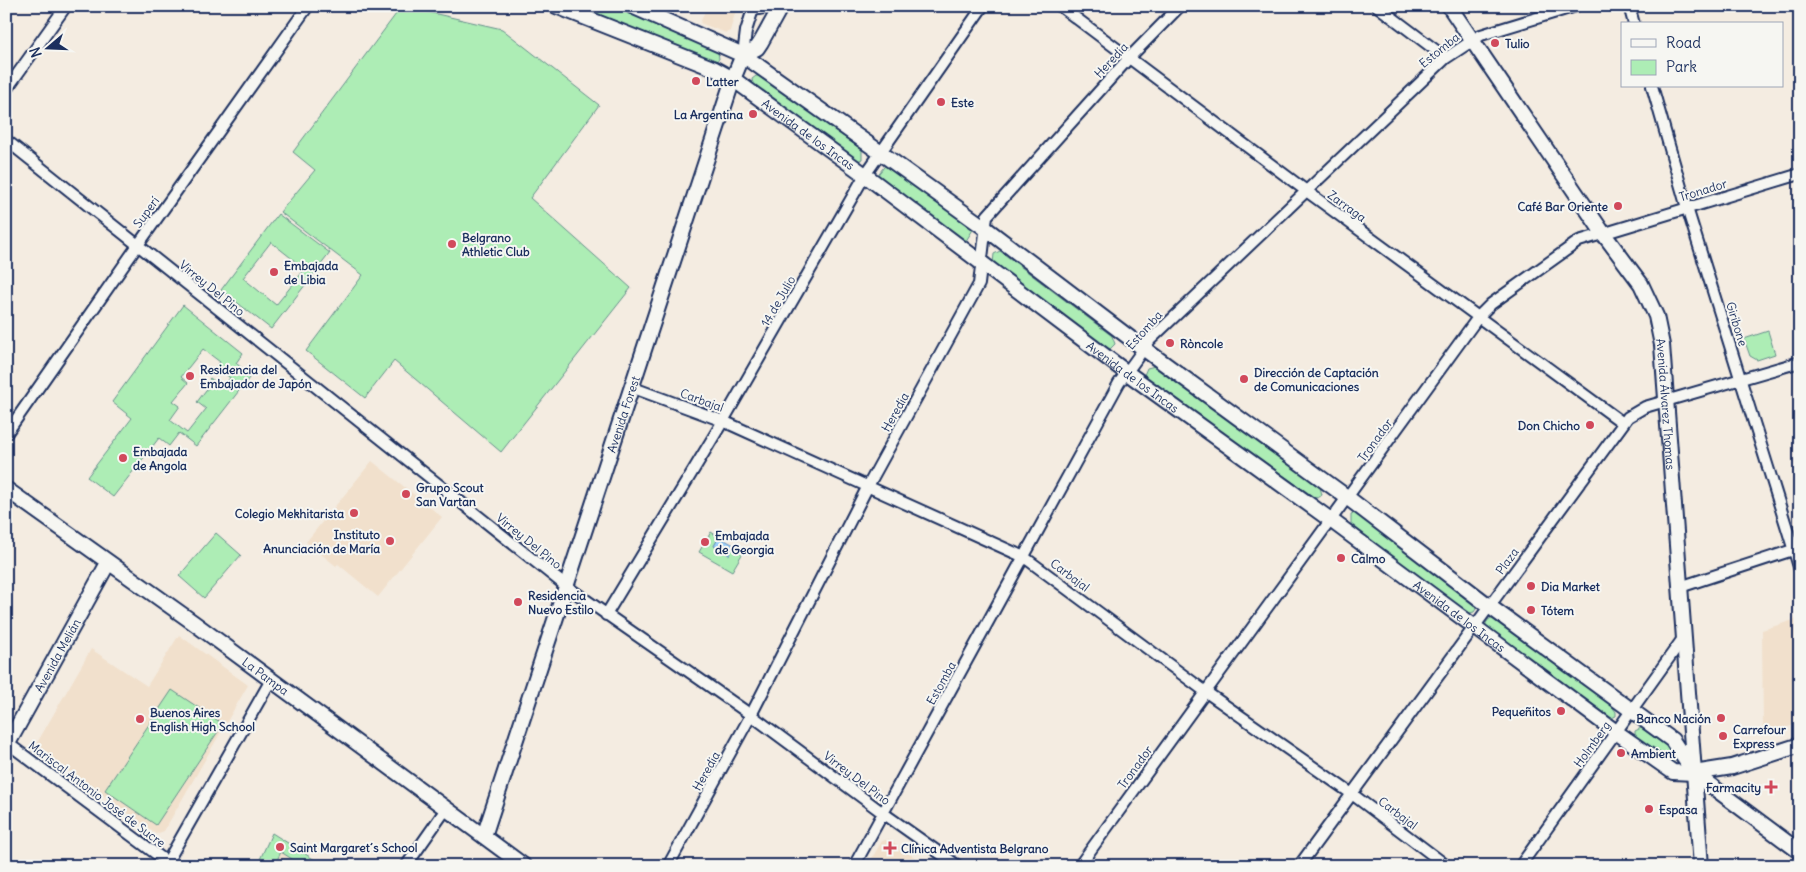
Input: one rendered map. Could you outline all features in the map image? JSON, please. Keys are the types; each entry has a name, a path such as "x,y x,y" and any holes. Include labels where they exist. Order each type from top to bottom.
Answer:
{"main road":[{"name":"Avenida de los Incas","path":"556,6 715,69 733,79 865,175 1126,372 1332,521 1616,732 1673,772 1694,773"},
{"name":"Avenida de los Incas","path":"632,6 743,55 985,228 1143,348 1348,498 1489,606 1672,740 1694,773 1800,852"},
{"name":"Avenida Forest","path":"484,836 733,79 743,55 757,48 781,6"},
{"name":"Avenida Álvarez Thomas","path":"1449,6 1603,233 1641,284 1656,316 1662,345 1702,866"},
{"name":"La Pampa","path":"6,489 271,680 524,866"},
{"name":"Avenida Melián","path":"7,745 108,563"},
{"path":"1694,773 1732,767 1800,745"}],"street":[{"path":"6,90 66,6"},
{"name":"Superí","path":"6,434 308,6"},
{"name":"14 de Julio","path":"606,615 723,421 865,175 983,6"},
{"name":"Zarraga","path":"1060,6 1305,190 1623,423"},
{"name":"Heredia","path":"668,866 751,715 868,486 979,284 987,216 1129,58 1180,6"},
{"path":"1378,6 1446,58"},
{"name":"Estomba","path":"854,866 1126,372 1143,348 1305,190 1446,58 1481,35 1576,6"},
{"path":"1629,6 1633,22"},
{"path":"743,55 746,31 757,7"},
{"name":"Giribone","path":"1653,88 1687,208 1797,549 1800,570"},
{"name":"Virrey Del Pino","path":"6,140 566,586 751,715 958,866"},
{"name":"Tronador","path":"1079,866 1332,521 1479,316 1491,304 1570,246 1603,233 1800,174"},
{"name":"Plaza","path":"1299,866 1623,423 1635,411 1666,400 1800,362"},
{"name":"Carbajal","path":"631,387 723,421 1024,557 1206,692 1352,794 1447,866"},
{"path":"1680,588 1797,549"},
{"name":"Holmberg","path":"1520,866 1684,637"},
{"path":"168,865 271,680"},
{"name":"Mariscal Antonio José de Sucre","path":"7,745 168,865"},
{"path":"406,866 446,809"}],"shaded area":[{"path":"707,6 737,6 730,31 726,33 700,23"},
{"path":"372,461 442,517 378,597 338,564 336,566 306,542"},
{"path":"1797,619 1800,627 1800,723 1763,735 1762,630"},
{"name":"Buenos Aires English High School","path":"179,635 248,685 164,831 156,834 39,749 37,743 91,649 147,686"},
{"name":"Saint Margaret´s School","path":"272,833 318,862 316,866 257,866"},
{"name":"Clínica Adventista Belgrano","path":"889,839 927,866 867,866 882,841"}],"green space":[{"name":"Belgrano Athletic Club","path":"402,6 502,29 599,105 530,198 631,288 501,452 394,361 365,398 306,351 363,275 280,212 315,170 293,152"},
{"path":"580,6 617,6 718,51 719,59 713,63"},
{"path":"760,76 862,150 862,159 856,162 753,87 752,79"},
{"path":"887,163 974,228 964,244 876,177"},
{"path":"278,214 330,253 271,329 221,290","holes":["271,242 305,269 276,305 243,278"]},
{"path":"1000,251 1112,336 1115,344 1110,349 1104,348 993,263 994,254"},
{"path":"183,305 243,353 236,363 244,370 242,373 249,378 196,446 179,433 169,446 159,438 113,497 87,477 132,418 112,402","holes":["203,349 220,362 217,367 230,378 222,387 209,379 212,382 197,402 206,409 187,433 170,420 180,406 173,401 188,383 181,377"]},
{"path":"1768,331 1775,354 1757,360 1750,356 1744,339"},
{"path":"1155,366 1320,487 1322,495 1318,498 1314,497 1147,379 1144,375 1147,368"},
{"path":"1356,512 1473,604 1476,609 1474,612 1466,614 1351,524 1351,514"},
{"path":"711,532 719,537 714,546 729,554 734,545 744,551 732,571 699,552"},
{"path":"216,533 241,555 204,598 179,576"},
{"path":"1489,619 1496,619 1611,705 1616,712 1616,716 1609,719 1486,628 1486,623"},
{"path":"172,690 223,724 156,825 105,790"},
{"path":"1641,728 1675,752 1676,757 1672,763 1664,761 1635,737 1635,731"},
{"name":"Saint Margaret´s School","path":"272,833 318,862 316,866 303,866 281,852 274,866 257,866"}],"water":[{"path":"719,537 734,545 729,555 714,546"}],"place":[{"name":"Tulio","path":"1495,43"},
{"name":"Latter","path":"696,81"},
{"name":"Este","path":"941,102"},
{"name":"La Argentina","path":"753,114"},
{"name":"Café Bar Oriente","path":"1618,206"},
{"name":"Belgrano Athletic Club","path":"452,244"},
{"name":"Embajada de Libia","path":"274,272"},
{"name":"Ròncole","path":"1170,343"},
{"name":"Residencia del Embajador de Japón","path":"190,376"},
{"name":"Dirección de Captación de Comunicaciones","path":"1244,379"},
{"name":"Don Chicho","path":"1590,425"},
{"name":"Embajada de Angola","path":"123,458"},
{"name":"Grupo Scout San Vartan","path":"406,494"},
{"name":"Colegio Mekhitarista","path":"354,513"},
{"name":"Instituto Anunciación de María","path":"390,541"},
{"name":"Embajada de Georgia","path":"705,542"},
{"name":"Calmo","path":"1341,558"},
{"name":"Dia Market","path":"1531,586"},
{"name":"Residencia Nuevo Estilo","path":"518,602"},
{"name":"Tótem","path":"1531,610"},
{"name":"Pequeñitos","path":"1561,711"},
{"name":"Banco Nación","path":"1721,718"},
{"name":"Buenos Aires English High School","path":"140,719"},
{"name":"Carrefour Express","path":"1723,736"},
{"name":"Ambient","path":"1621,753"},
{"name":"Farmacity","path":"1771,787"},
{"name":"Espasa","path":"1649,809"},
{"name":"Saint Margaret´s School","path":"280,847"},
{"name":"Clínica Adventista Belgrano","path":"890,848"}]}
